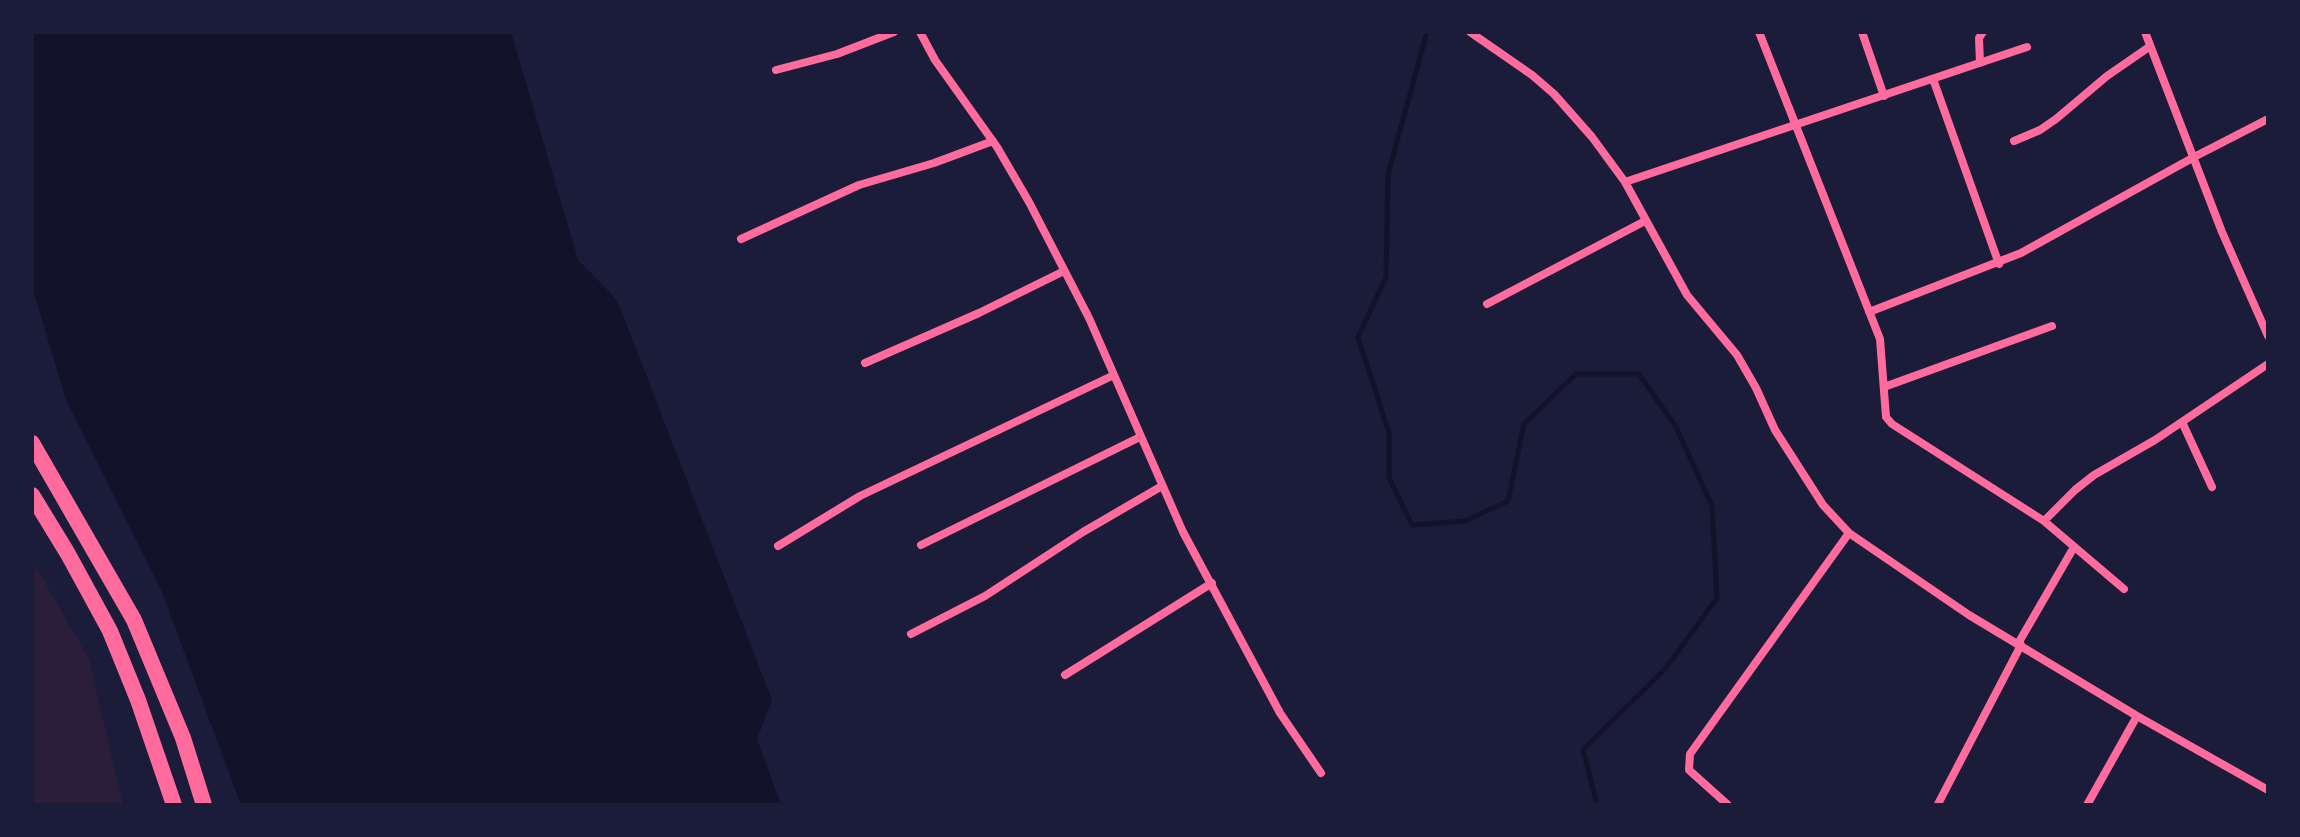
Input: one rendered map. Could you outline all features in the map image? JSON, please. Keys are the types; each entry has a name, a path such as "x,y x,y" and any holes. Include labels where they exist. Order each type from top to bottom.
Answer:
{"highway":[{"path":"32,443 134,620 183,738 204,805"},
{"path":"32,495 110,631 138,700 174,805"}],"street":[{"path":"776,70 837,54 894,32"},
{"path":"920,32 935,60 993,141 1029,202 1114,375 1162,486 1280,713 1321,773"},
{"path":"1470,32 1554,94 1625,182 1687,295 1737,355 1775,430 1823,505 1849,533 1969,615 2137,716 2267,787"},
{"path":"1759,32 1880,339 1884,409 1892,424 2044,521 2124,589"},
{"path":"1862,32 1884,96"},
{"path":"2145,32 2222,232 2268,336"},
{"path":"1979,34 1980,63"},
{"path":"1625,182 2027,47"},
{"path":"2014,141 2048,125 2107,76 2149,47"},
{"path":"1933,79 1999,264"},
{"path":"1869,312 1999,264 2268,119"},
{"path":"741,239 859,185 934,163 993,141"},
{"path":"1487,304 1645,221"},
{"path":"865,363 979,313 1064,271"},
{"path":"1884,387 2052,326"},
{"path":"2044,521 2094,475 2182,422 2268,364"},
{"path":"778,546 860,496 1114,375"},
{"path":"2182,422 2212,487"},
{"path":"921,545 1140,437"},
{"path":"911,634 985,596 1083,532 1162,486"},
{"path":"1728,805 1689,770 1690,754 1849,533"},
{"path":"1938,804 2021,645 2019,642 2074,547"},
{"path":"1065,675 1212,583"},
{"path":"2087,805 2137,716"}],"shaded area":[{"path":"32,32 511,32 578,260 617,300 772,700 757,739 781,805 241,805 162,592 66,400 32,286"},
{"path":"32,560 89,659 123,805 32,805"}],"waterway":[{"path":"1427,32 1388,174 1386,277 1358,337 1389,433 1389,478 1412,525 1465,521 1508,501 1524,424 1576,374 1639,374 1676,427 1712,506 1717,598 1666,668 1583,750 1597,805"}]}
